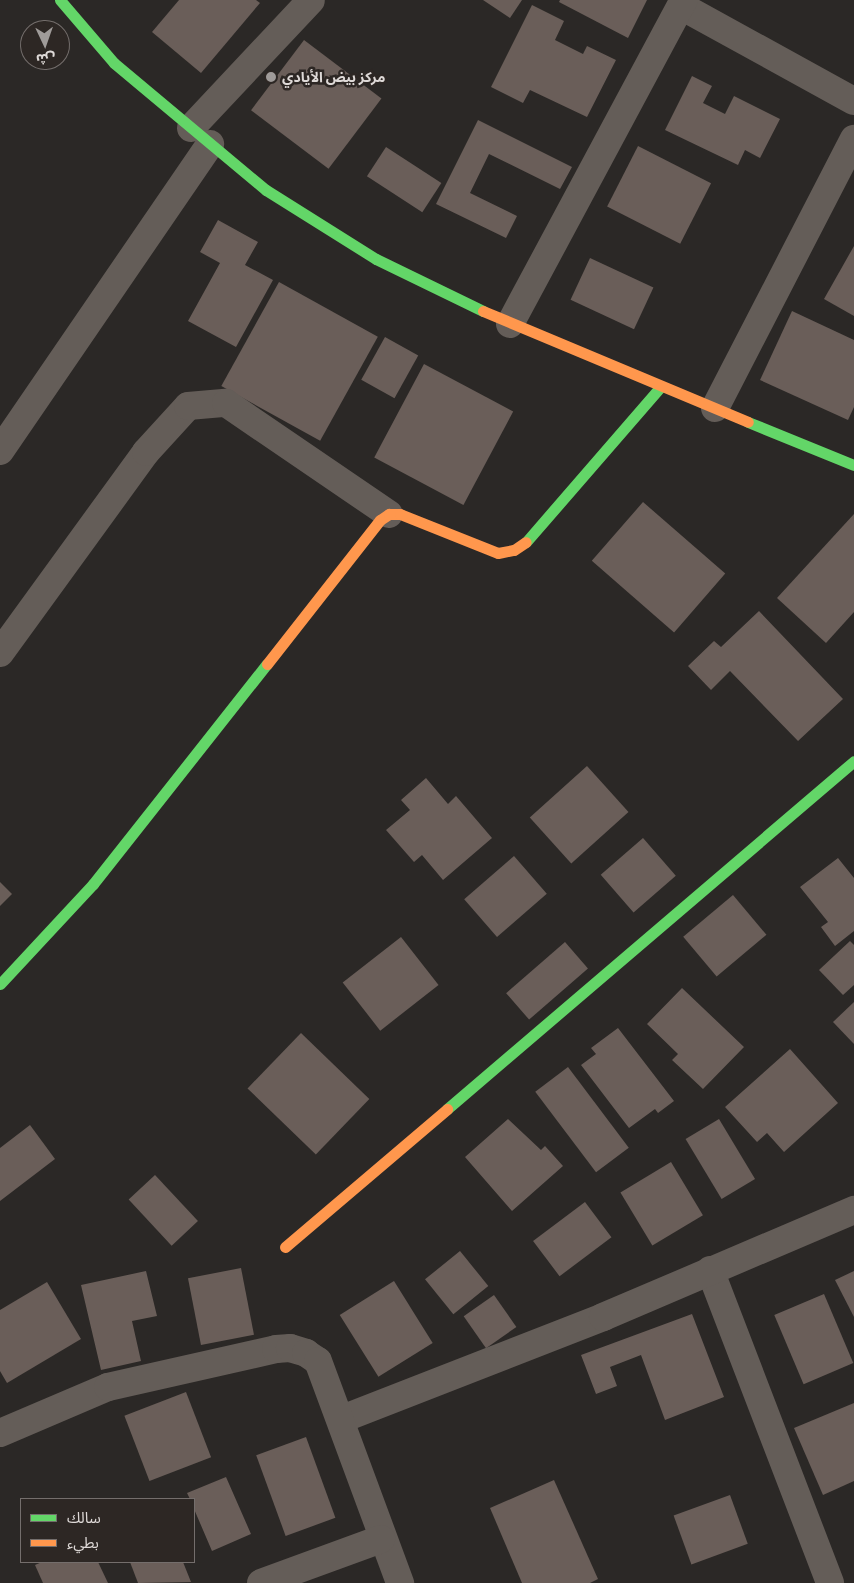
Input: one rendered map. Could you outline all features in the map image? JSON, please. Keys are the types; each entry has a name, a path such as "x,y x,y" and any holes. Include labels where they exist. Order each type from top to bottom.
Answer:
{"street":[{"path":"60,0 114,63 200,136 266,190 376,259 510,324 854,465"},
{"path":"0,451 200,136 311,0"},
{"path":"510,324 683,3 854,101"},
{"path":"715,408 854,139"},
{"path":"0,984 93,884 380,520 389,514 400,514 498,552 514,550 526,542 661,386"},
{"path":"0,653 146,452 188,406 226,403 389,514"},
{"path":"285,1247 854,761"},
{"path":"342,1419 603,1317 854,1210"},
{"path":"710,1270 830,1583"},
{"path":"0,1433 108,1387 290,1348 318,1362 342,1419 381,1539 400,1583"},
{"path":"261,1583 381,1539"}],"building":[{"path":"179,0 256,0 260,3 201,73 152,32"},
{"path":"483,0 522,0 510,18"},
{"path":"560,0 647,0 628,38 559,2"},
{"path":"532,5 564,21 555,40 583,54 587,46 616,60 587,117 530,90 523,103 491,87"},
{"path":"304,40 381,98 329,169 251,110"},
{"path":"692,76 712,86 703,103 725,114 734,96 780,119 760,158 745,150 738,165 665,130"},
{"path":"478,120 572,167 560,189 489,154 470,193 517,216 506,238 436,204"},
{"path":"638,146 711,183 680,244 607,207"},
{"path":"386,147 441,183 422,212 367,176"},
{"path":"218,220 258,242 245,265 273,280 236,347 188,321 220,263 200,252"},
{"path":"854,246 854,316 824,299"},
{"path":"590,258 653,288 634,329 571,300"},
{"path":"279,282 378,337 320,441 221,386"},
{"path":"792,311 854,340 854,407 848,420 760,380"},
{"path":"385,337 418,355 394,398 361,380"},
{"path":"424,364 513,411 463,505 374,458"},
{"path":"643,502 725,574 674,632 592,561"},
{"path":"854,514 854,612 826,643 777,598"},
{"path":"759,611 843,699 798,741 730,671 711,690 688,666 714,641 721,647"},
{"path":"587,766 628,812 571,864 530,818"},
{"path":"426,778 448,804 456,796 492,838 443,880 422,855 414,862 386,830 410,810 401,800"},
{"path":"643,838 676,876 634,912 601,875"},
{"path":"514,856 547,894 497,937 464,899"},
{"path":"838,858 854,878 854,931 835,946 821,927 828,922 800,887"},
{"path":"0,882 12,894 0,906"},
{"path":"733,895 766,935 717,977 683,937"},
{"path":"401,937 439,985 380,1031 343,983"},
{"path":"850,941 854,945 854,985 843,995 819,970"},
{"path":"565,942 588,968 529,1020 506,993"},
{"path":"682,988 744,1047 703,1089 672,1060 678,1054 647,1024"},
{"path":"854,1002 854,1044 833,1022"},
{"path":"618,1028 674,1101 658,1113 655,1109 629,1128 581,1065 596,1054 591,1048"},
{"path":"301,1033 369,1099 316,1154 248,1088"},
{"path":"790,1049 838,1103 784,1152 767,1133 757,1142 725,1107"},
{"path":"568,1067 629,1148 596,1172 535,1092"},
{"path":"508,1119 541,1150 545,1146 563,1166 512,1211 465,1157"},
{"path":"719,1119 755,1179 722,1199 686,1139"},
{"path":"30,1125 55,1159 0,1201 0,1148"},
{"path":"671,1162 703,1215 652,1246 620,1192"},
{"path":"155,1175 198,1221 172,1246 129,1200"},
{"path":"585,1202 611,1237 560,1276 533,1241"},
{"path":"460,1251 488,1286 453,1314 425,1279"},
{"path":"241,1268 254,1335 201,1345 188,1278"},
{"path":"146,1271 157,1316 132,1321 141,1361 101,1370 81,1285"},
{"path":"854,1271 854,1317 835,1280"},
{"path":"394,1281 433,1343 378,1377 340,1315"},
{"path":"47,1282 81,1339 7,1383 0,1371 0,1310"},
{"path":"824,1294 853,1363 804,1384 774,1315"},
{"path":"494,1295 516,1327 486,1348 464,1316"},
{"path":"692,1314 724,1397 665,1420 641,1355 610,1367 617,1386 596,1394 581,1355"},
{"path":"186,1392 211,1457 149,1481 124,1416"},
{"path":"854,1403 854,1481 823,1495 794,1428"},
{"path":"306,1437 335,1518 286,1536 256,1455"},
{"path":"226,1477 251,1534 212,1551 195,1511 195,1498 190,1498 187,1493"},
{"path":"554,1480 598,1579 590,1583 522,1583 490,1508"},
{"path":"730,1495 748,1544 691,1564 674,1516"},
{"path":"40,1563 98,1563 108,1583 43,1583 35,1565"},
{"path":"130,1563 183,1563 191,1582 138,1583"}],"traffic: fast":[{"path":"60,0 114,63 266,190 376,259 483,311"},
{"path":"526,542 661,386"},
{"path":"748,422 854,465"},
{"path":"0,984 93,884 267,664"},
{"path":"447,1109 854,761"}],"traffic: slow":[{"path":"483,311 748,422"},
{"path":"267,664 380,520 389,514 400,514 498,553 514,550 526,542"},
{"path":"285,1247 447,1109"}],"place":[{"name":"مركز بيض الأيادي","path":"271,77"}]}
